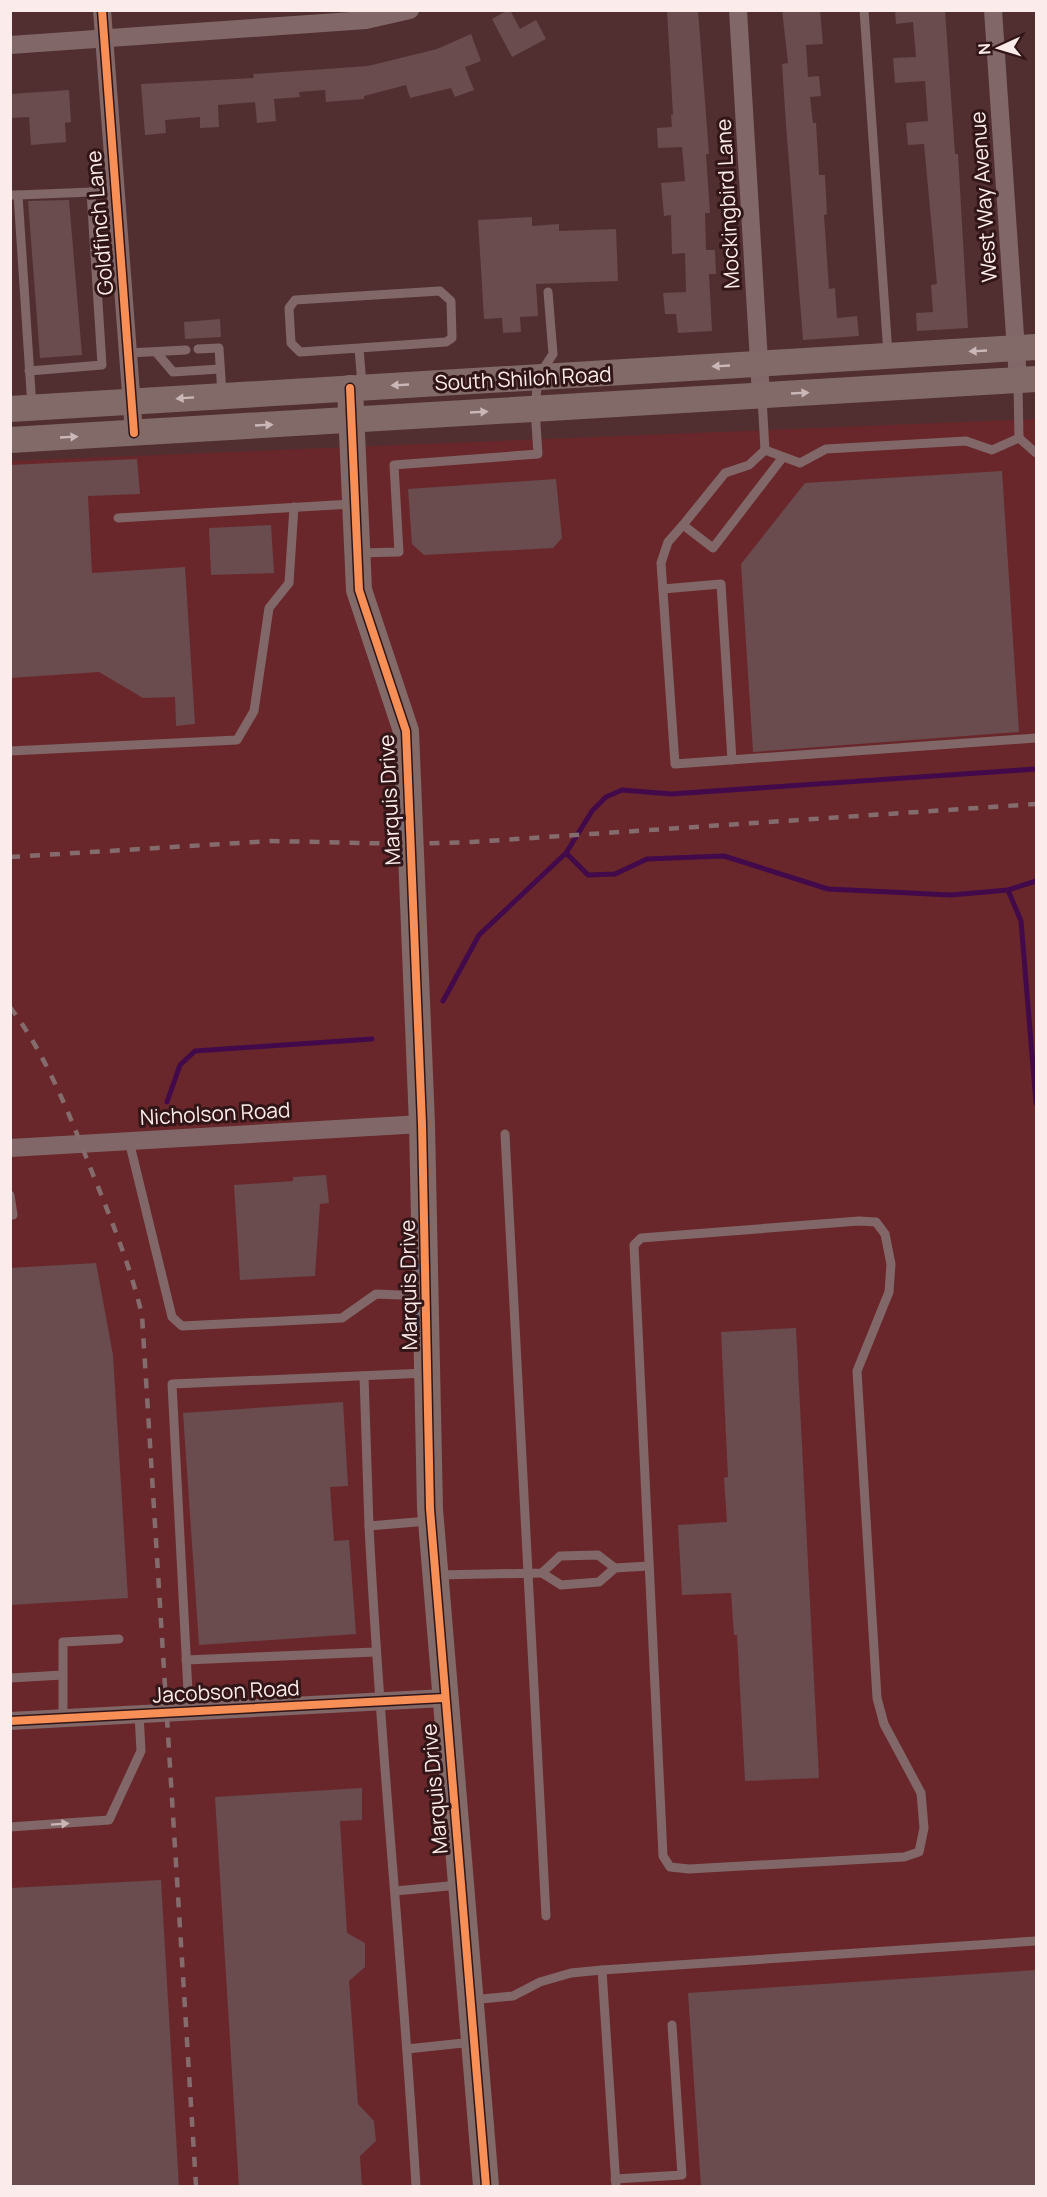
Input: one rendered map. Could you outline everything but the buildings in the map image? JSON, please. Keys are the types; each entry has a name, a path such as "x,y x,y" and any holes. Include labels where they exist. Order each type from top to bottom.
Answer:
{"main road":[{"name":"South Shiloh Road","path":"21,409 1026,348"},
{"name":"South Shiloh Road","path":"10,440 1027,380"},
{"name":"Marquis Drive","path":"356,388 352,420 359,590 406,731 422,1124 431,1521 486,2187"}],"street":[{"name":"Goldfinch Lane","path":"102,10 134,433"},
{"path":"10,45 366,20 410,10"},
{"name":"Mockingbird Lane","path":"738,10 761,395"},
{"name":"West Way Avenue","path":"993,10 1026,348 1027,380"},
{"name":"Nicholson Road","path":"10,1148 422,1124"},
{"name":"Jacobson Road","path":"10,1721 444,1698"}],"lane":[{"path":"864,10 888,356"},
{"path":"21,409 29,371 14,195 91,192 114,188"},
{"path":"29,371 102,365 91,192"},
{"path":"440,291 451,301 452,338 446,342 359,348 300,352 291,343 289,308 295,300 440,291"},
{"path":"357,553 399,552 394,465 538,454 535,409 538,377 552,354 548,292"},
{"path":"198,349 219,348 222,396"},
{"path":"356,388 359,348"},
{"path":"128,353 186,350"},
{"path":"156,352 172,372 220,369"},
{"path":"1019,438 1027,380"},
{"path":"761,395 765,450"},
{"path":"1019,438 1036,453"},
{"path":"765,450 800,464 826,449 966,441 992,450 1019,438"},
{"path":"765,450 749,465 725,473 668,542 661,563 675,764 1036,738"},
{"path":"683,525 713,548 783,457"},
{"path":"118,518 355,504"},
{"path":"10,751 237,740 254,711 269,608 290,583 294,507"},
{"path":"663,589 721,584 732,760"},
{"path":"505,1134 546,1916"},
{"path":"129,1141 172,1317 182,1326 342,1318 376,1294 427,1296"},
{"path":"10,1195 13,1215 10,1215"},
{"path":"859,1221 876,1222 885,1234 891,1264 889,1292 857,1371 877,1698 884,1724 921,1792 924,1828 919,1852 904,1857 689,1869 670,1867 663,1856 648,1566 634,1245 641,1238 859,1221"},
{"path":"189,1712 171,1384 428,1373"},
{"path":"364,1376 378,1701 395,1891 416,2187"},
{"path":"369,1526 431,1521"},
{"path":"542,1573 560,1557 598,1555 615,1568"},
{"path":"435,1575 542,1573 561,1585 599,1582 615,1568 648,1566"},
{"path":"63,1718 63,1642 119,1639"},
{"path":"186,1660 375,1652"},
{"path":"10,1678 63,1675"},
{"path":"10,1827 109,1821 141,1751 139,1714"},
{"path":"395,1891 460,1885"},
{"path":"470,2000 513,1996 540,1982 571,1973 1036,1941"},
{"path":"602,1970 616,2183 682,2175 672,2025"},
{"path":"407,2049 473,2042"}],"shaded area":[{"path":"1036,419 1036,2186 11,2186 10,461"}],"waterway":[{"path":"443,1001 479,935 566,853 592,811 606,797 622,790 671,794 1036,769"},
{"path":"566,853 588,875 615,874 647,859 724,856 828,889 951,895 1008,890 1036,881"},
{"path":"1008,890 1021,921 1036,1103"},
{"path":"167,1102 180,1065 195,1051 372,1039"}],"railway":[{"path":"10,857 271,841 410,844 472,842 1036,804"},
{"path":"10,1007 35,1046 66,1108 120,1242 142,1315 196,2186"}],"cycle path":[{"path":"102,10 134,433"},
{"path":"350,388 359,590 406,731 422,1124 430,1509 486,2186"},
{"path":"10,1721 444,1698"}]}
